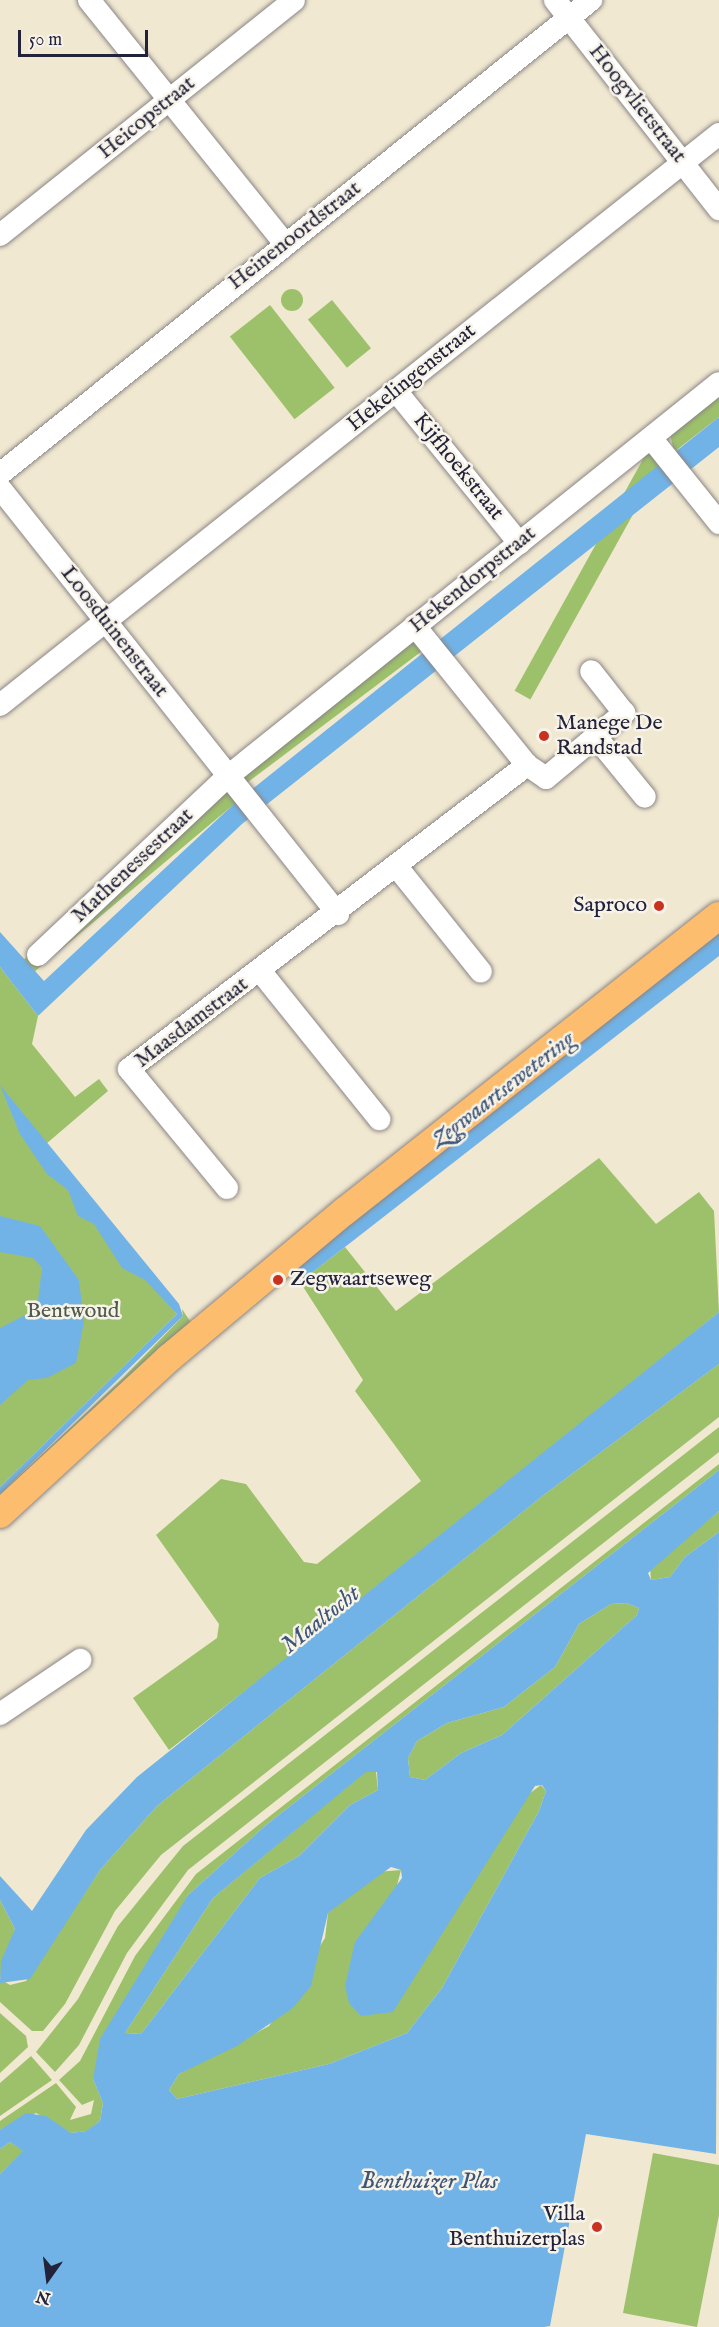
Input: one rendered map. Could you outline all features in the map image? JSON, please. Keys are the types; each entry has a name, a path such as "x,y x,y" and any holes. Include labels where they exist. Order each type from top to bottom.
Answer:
{"main road":[{"path":"0,1514 169,1358 369,1191 719,916"}],"street":[{"path":"89,0 285,244"},
{"name":"Heicopstraat","path":"0,235 294,0"},
{"name":"Hoogvlietstraat","path":"555,0 719,209"},
{"name":"Heinenoordstraat","path":"0,474 591,0"},
{"name":"Hekelingenstraat","path":"0,705 719,134"},
{"name":"Hekendorpstraat","path":"233,785 421,633 519,543 656,444 719,383"},
{"name":"Kijfhoekstraat","path":"396,391 519,543"},
{"path":"656,444 719,523"},
{"name":"Loosduinenstraat","path":"0,488 233,785"},
{"path":"421,633 527,765 546,778 624,713 591,671"},
{"path":"596,736 645,797"},
{"name":"Maasdamstraat","path":"227,1188 129,1069 338,914 527,765"},
{"path":"233,785 338,914"},
{"name":"Mathenessestraat","path":"38,955 233,785"},
{"path":"397,867 481,972"},
{"name":"Maasdamstraat","path":"261,972 379,1119"},
{"path":"0,1714 81,1660"}],"green space":[{"path":"292,289 300,292 303,300 300,308 292,311 284,308 281,300 284,292"},
{"path":"332,300 371,348 347,368 308,320"},
{"path":"270,305 335,388 294,419 230,336"},
{"path":"719,395 719,417 674,452 670,434"},
{"path":"647,452 663,461 530,699 515,691"},
{"path":"413,639 422,651 246,784 237,772"},
{"path":"226,790 236,802 32,974 21,962"},
{"name":"Bentwoud","path":"0,967 38,1016 32,1044 75,1097 99,1079 108,1091 46,1144 44,1139 34,1146 177,1314 0,1487"},
{"path":"599,1158 656,1224 699,1192 714,1211 719,1312 406,1566 169,1750 133,1698 217,1638 219,1624 156,1535 221,1479 246,1484 304,1562 317,1564 421,1481 355,1391 363,1380 300,1282 345,1247 396,1311"},
{"path":"182,1309 192,1324 0,1504 0,1494 123,1378 183,1316"},
{"path":"719,1364 719,1417 161,1855 115,1911 65,2004 43,2031 32,2031 0,2002 0,1979 10,1985 26,1981 100,1870 157,1806 545,1494"},
{"path":"719,1427 719,1452 188,1870 127,1953 79,2045 55,2072 36,2052 78,1999 118,1926 183,1846"},
{"path":"719,1464 719,1470 266,1825 188,1895 93,2079 103,2103 100,2121 87,2131 71,2133 36,2113 0,2130 0,2121 56,2083 76,2107 70,2120 91,2114 94,2100 82,2105 59,2080 80,2061 135,1956 196,1874"},
{"path":"719,1511 719,1532 685,1557 670,1577 651,1580 650,1567"},
{"path":"626,1603 639,1608 637,1615 502,1735 461,1753 425,1780 410,1777 408,1758 417,1741 447,1723 504,1707 555,1667 579,1624 611,1604"},
{"path":"366,1771 376,1772 378,1790 350,1805 299,1856 260,1878 141,2034 125,2033 213,1898"},
{"path":"541,1785 546,1791 539,1811 442,1988 407,2033 329,2064 177,2099 169,2090 179,2074 269,2026 325,1938 328,1913 377,1872 401,1870 395,1893"},
{"path":"0,1900 15,1929 0,1979"},
{"path":"0,2013 26,2036 28,2047 0,2073"},
{"path":"31,2056 52,2080 0,2116 0,2083"},
{"path":"10,2142 24,2151 0,2174 0,2149"},
{"path":"653,2153 719,2165 719,2215 697,2327 623,2313"}],"water":[{"path":"719,417 719,447 242,824 38,1016 0,967 0,932 44,981 236,802"},
{"path":"719,928 719,956 300,1282 290,1268"},
{"path":"0,1085 179,1304 183,1316 0,1494 0,1487 177,1314 145,1280 122,1268 94,1224 78,1216 68,1190 47,1174 20,1134"},
{"path":"0,1216 40,1226 79,1280 84,1322 76,1363 47,1378 28,1380 0,1405 0,1328 37,1309 42,1268 33,1258 0,1252"},
{"path":"719,1312 719,1364 545,1494 157,1806 100,1870 30,1979 0,1983 1,1961 15,1929 0,1900 0,1876 32,1911 86,1830 137,1777"},
{"name":"Benthuizer Plas","path":"719,1470 719,1511 648,1573 651,1580 670,1577 685,1557 719,1532 716,2154 586,2134 550,2326 0,2327 0,2174 23,2151 10,2142 0,2149 0,2130 26,2113 46,2116 71,2133 86,2131 100,2121 103,2103 93,2079 100,2039 188,1895 266,1825","holes":["626,1603 639,1608 637,1615 502,1735 461,1753 425,1780 410,1777 408,1758 417,1741 447,1723 504,1707 555,1667 579,1624 611,1604","366,1772 377,1772 378,1790 350,1805 299,1856 260,1878 141,2034 125,2033 213,1898","542,1785 546,1791 539,1811 442,1988 407,2033 329,2064 177,2099 169,2090 179,2074 237,2046 293,2008 311,1986 328,1913 391,1867 401,1870 402,1878 355,1942 345,1986 349,2003 361,2016 393,2012 535,1786"]}],"place":[{"name":"Manege De Randstad","path":"544,736"},
{"name":"Saproco","path":"659,906"},
{"name":"Zegwaartseweg","path":"278,1280"},
{"name":"Villa Benthuizerplas","path":"597,2227"}],"water label":[{"name":"Zegwaartsewetering","path":"503,1090"},
{"name":"Maaltocht","path":"321,1620"}]}
